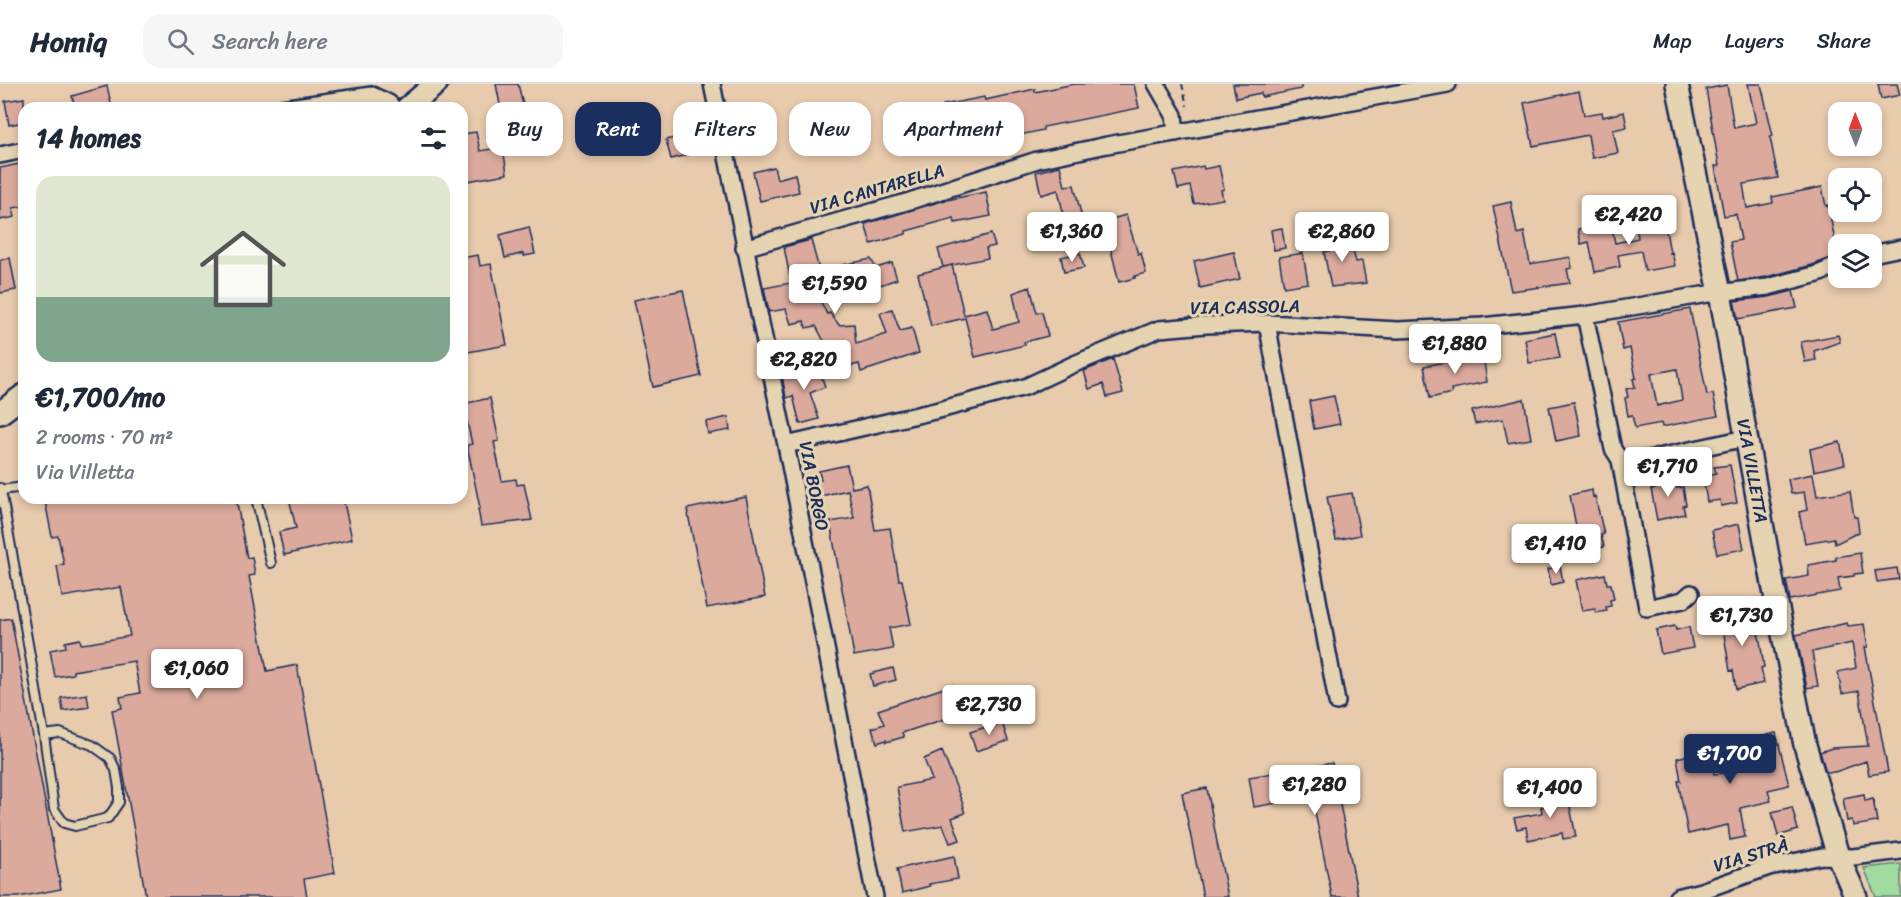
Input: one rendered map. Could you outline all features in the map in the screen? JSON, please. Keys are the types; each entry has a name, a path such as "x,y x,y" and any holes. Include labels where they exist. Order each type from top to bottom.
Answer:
{"street":[{"path":"414,102 436,84"},
{"name":"VIA BORGO","path":"712,84 875,897"},
{"path":"1156,84 1173,115 1176,133"},
{"name":"VIA CANTARELLA","path":"744,248 910,201 1037,160 1408,88 1448,84"},
{"name":"VIA VILLETTA","path":"1677,84 1720,293 1805,745 1838,856 1856,897"},
{"path":"324,102 372,95 387,102"},
{"path":"0,155 18,151"},
{"path":"1882,252 1901,248"},
{"name":"VIA CASSOLA","path":"786,445 939,410 1025,387 1159,329 1267,323 1398,330 1482,326 1585,315 1736,292 1779,284 1828,270"},
{"path":"1585,315 1613,449 1620,460 1647,608 1683,600 1691,593"},
{"path":"1267,323 1336,702"},
{"path":"0,413 18,400"},
{"path":"1620,460 1630,463 1746,438"},
{"name":"VIA STRÀ","path":"1677,897 1702,894 1769,867 1822,856 1853,857 1901,851"}],"lane":[{"path":"18,487 0,488 44,735 54,809 64,823 75,826 108,818 119,802 116,770 110,758 92,745 60,733 44,735"},
{"path":"257,504 271,563"}],"green space":[{"path":"1901,864 1901,897 1876,897 1864,868"}],"building":[{"path":"496,84 518,84 522,102 499,102"},
{"path":"1074,84 1134,84 1139,108 1043,127 1043,130 1024,134 1024,102 958,102 984,97 985,100 1035,89 1035,92"},
{"path":"1233,84 1301,84 1301,89 1262,97 1261,93 1236,98"},
{"path":"1748,84 1761,84 1773,136 1770,137 1778,178 1743,184 1747,208 1773,203 1772,197 1822,187 1826,206 1828,205 1828,222 1831,222 1834,234 1828,234 1828,259 1766,277 1738,281 1730,242 1741,240 1736,214 1724,216 1715,166 1719,166 1706,89 1727,85 1734,128 1756,123"},
{"path":"1878,84 1897,84 1900,95 1881,99"},
{"path":"107,86 111,102 74,102 72,96"},
{"path":"1579,91 1584,115 1602,112 1603,117 1624,112 1627,127 1613,130 1618,153 1592,158 1588,135 1533,146 1524,103"},
{"path":"24,98 24,102 18,102 18,123 9,125 5,101"},
{"path":"476,132 480,151 486,150 486,156 504,156 507,174 468,181 468,133"},
{"path":"673,138 673,156 683,156 671,159 666,140"},
{"path":"18,164 18,207 13,208 15,217 0,220 0,168"},
{"path":"1060,166 1065,186 1074,185 1084,226 1067,230 1058,190 1041,195 1036,172"},
{"path":"1203,166 1204,169 1219,166 1224,189 1221,190 1223,199 1194,204 1190,186 1178,189 1174,172"},
{"path":"774,167 777,179 795,174 799,192 760,201 753,172"},
{"path":"986,192 991,216 955,223 954,218 906,231 906,234 871,244 865,224 942,201"},
{"path":"1511,202 1517,234 1524,232 1530,264 1570,257 1572,268 1567,269 1570,283 1511,291 1493,206"},
{"path":"1126,215 1146,273 1119,282 1106,230 1114,228 1112,219"},
{"path":"1664,219 1670,253 1672,252 1675,266 1645,271 1641,251 1618,255 1620,267 1595,272 1589,242 1581,244 1578,229 1611,223 1615,243 1638,238 1636,224"},
{"path":"1336,226 1340,249 1344,249 1345,252 1353,251 1356,262 1362,261 1366,283 1331,287 1324,252 1329,251 1324,228"},
{"path":"529,227 535,254 524,256 524,253 505,258 500,235"},
{"path":"1282,228 1285,248 1274,250 1271,230"},
{"path":"991,234 995,246 986,248 988,258 943,267 938,249"},
{"path":"811,240 824,288 815,290 827,314 830,313 839,325 854,324 856,344 887,334 880,313 892,309 900,331 912,328 919,353 861,372 859,364 842,368 834,341 826,345 816,326 806,328 804,321 791,324 786,309 769,312 764,288 791,283 784,247"},
{"path":"1234,252 1240,279 1200,288 1194,261"},
{"path":"1080,253 1084,268 1064,272 1061,257"},
{"path":"1303,253 1308,283 1284,287 1279,257"},
{"path":"478,255 480,266 491,264 507,345 468,352 468,257"},
{"path":"10,258 16,290 0,293 0,260"},
{"path":"871,259 876,268 892,263 897,279 849,296 839,271 844,269 842,265"},
{"path":"952,265 964,315 987,309 993,329 1019,322 1013,293 1030,287 1037,313 1042,312 1048,336 1024,342 1025,345 975,357 965,318 931,326 918,274"},
{"path":"683,290 701,376 653,387 634,300"},
{"path":"1793,291 1797,308 1738,319 1734,301 1769,297"},
{"path":"1690,309 1707,395 1713,394 1718,416 1662,427 1661,423 1635,428 1632,415 1628,416 1625,398 1628,397 1626,389 1635,387 1633,379 1636,378 1630,348 1623,350 1618,322","holes":["1677,369 1682,400 1657,406 1651,374"]},
{"path":"1555,333 1560,358 1529,363 1525,339"},
{"path":"1838,335 1840,342 1814,351 1816,360 1805,362 1801,342"},
{"path":"1483,355 1487,382 1451,389 1452,393 1430,398 1424,366"},
{"path":"1113,359 1123,393 1107,397 1103,384 1089,389 1084,371"},
{"path":"818,365 825,387 810,393 819,419 800,424 793,396 786,398 782,376"},
{"path":"1334,396 1340,424 1314,429 1309,401"},
{"path":"490,398 499,441 494,442 502,481 516,479 517,485 524,484 532,520 481,526 478,509 480,508 468,450 468,445 472,444 468,426 468,403"},
{"path":"1524,399 1531,439 1508,443 1503,419 1475,424 1472,411"},
{"path":"1574,402 1581,436 1556,441 1549,407"},
{"path":"728,417 730,430 708,434 706,422"},
{"path":"1840,442 1845,464 1814,471 1810,449"},
{"path":"847,465 852,488 867,485 875,530 890,528 899,580 902,580 911,624 889,628 893,649 854,656 830,522 854,518 848,490 820,496 816,480 821,480 819,471"},
{"path":"1730,465 1737,503 1721,506 1720,500 1707,502 1703,476 1716,473 1714,467"},
{"path":"1674,474 1677,488 1683,487 1685,514 1657,520 1651,489 1655,489 1653,479"},
{"path":"1813,474 1817,496 1850,491 1859,532 1835,544 1834,538 1805,543 1799,512 1807,510 1804,492 1791,494 1788,479"},
{"path":"1592,490 1604,534 1601,535 1604,547 1581,552 1570,495"},
{"path":"1352,493 1360,535 1336,540 1327,497"},
{"path":"746,497 765,597 707,608 687,509"},
{"path":"46,504 237,504 247,558 252,557 255,575 249,576 267,671 297,665 335,873 304,879 307,897 146,897 112,710 122,708 120,697 140,693 134,661 73,671 73,674 55,677 50,650 66,647 65,642 80,639 81,644 130,636 121,587 62,597 57,566 64,564 58,536 52,537"},
{"path":"290,504 344,504 352,539 284,555 279,532 296,528"},
{"path":"1739,524 1744,549 1717,554 1712,530"},
{"path":"1860,553 1863,573 1838,578 1840,591 1790,600 1786,580 1809,576 1808,565"},
{"path":"1560,566 1563,582 1551,585 1548,569"},
{"path":"1897,568 1899,579 1877,582 1875,571"},
{"path":"1605,574 1607,584 1611,584 1614,599 1610,600 1611,606 1606,607 1607,611 1596,613 1595,609 1582,611 1576,580"},
{"path":"1752,609 1760,641 1764,683 1736,689 1733,670 1730,671 1723,629 1715,631 1712,616 1724,614 1724,616"},
{"path":"11,618 61,889 18,897 0,897 0,620"},
{"path":"1847,623 1848,626 1864,624 1868,647 1865,647 1888,772 1869,775 1866,761 1835,772 1826,772 1820,752 1832,748 1868,746 1859,691 1842,694 1838,672 1856,668 1852,643 1812,652 1818,686 1807,688 1796,635"},
{"path":"1675,626 1676,630 1689,627 1693,648 1661,654 1656,630"},
{"path":"893,668 896,680 873,686 870,674"},
{"path":"953,685 963,713 902,733 904,737 877,743 872,728 884,724 878,710"},
{"path":"87,694 89,707 63,711 61,698"},
{"path":"1002,722 1008,741 976,751 970,732"},
{"path":"1776,733 1789,785 1768,790 1771,801 1740,808 1745,837 1730,840 1728,825 1688,834 1678,781 1681,781 1677,758 1709,750 1714,774 1736,772 1730,750 1741,748 1739,742"},
{"path":"942,751 965,813 952,818 960,840 950,843 943,825 905,832 897,787 932,780 924,759"},
{"path":"1332,763 1358,897 1332,897 1312,797 1254,807 1249,777"},
{"path":"1566,786 1576,837 1563,839 1562,833 1528,840 1526,827 1517,829 1514,818 1542,813 1541,807 1555,804 1552,789"},
{"path":"1207,788 1228,897 1203,897 1182,793"},
{"path":"1864,794 1865,801 1873,799 1877,822 1853,826 1852,820 1847,821 1843,798"},
{"path":"1792,807 1798,830 1778,836 1772,812"},
{"path":"954,856 958,879 929,884 930,886 902,893 897,869"}]}
